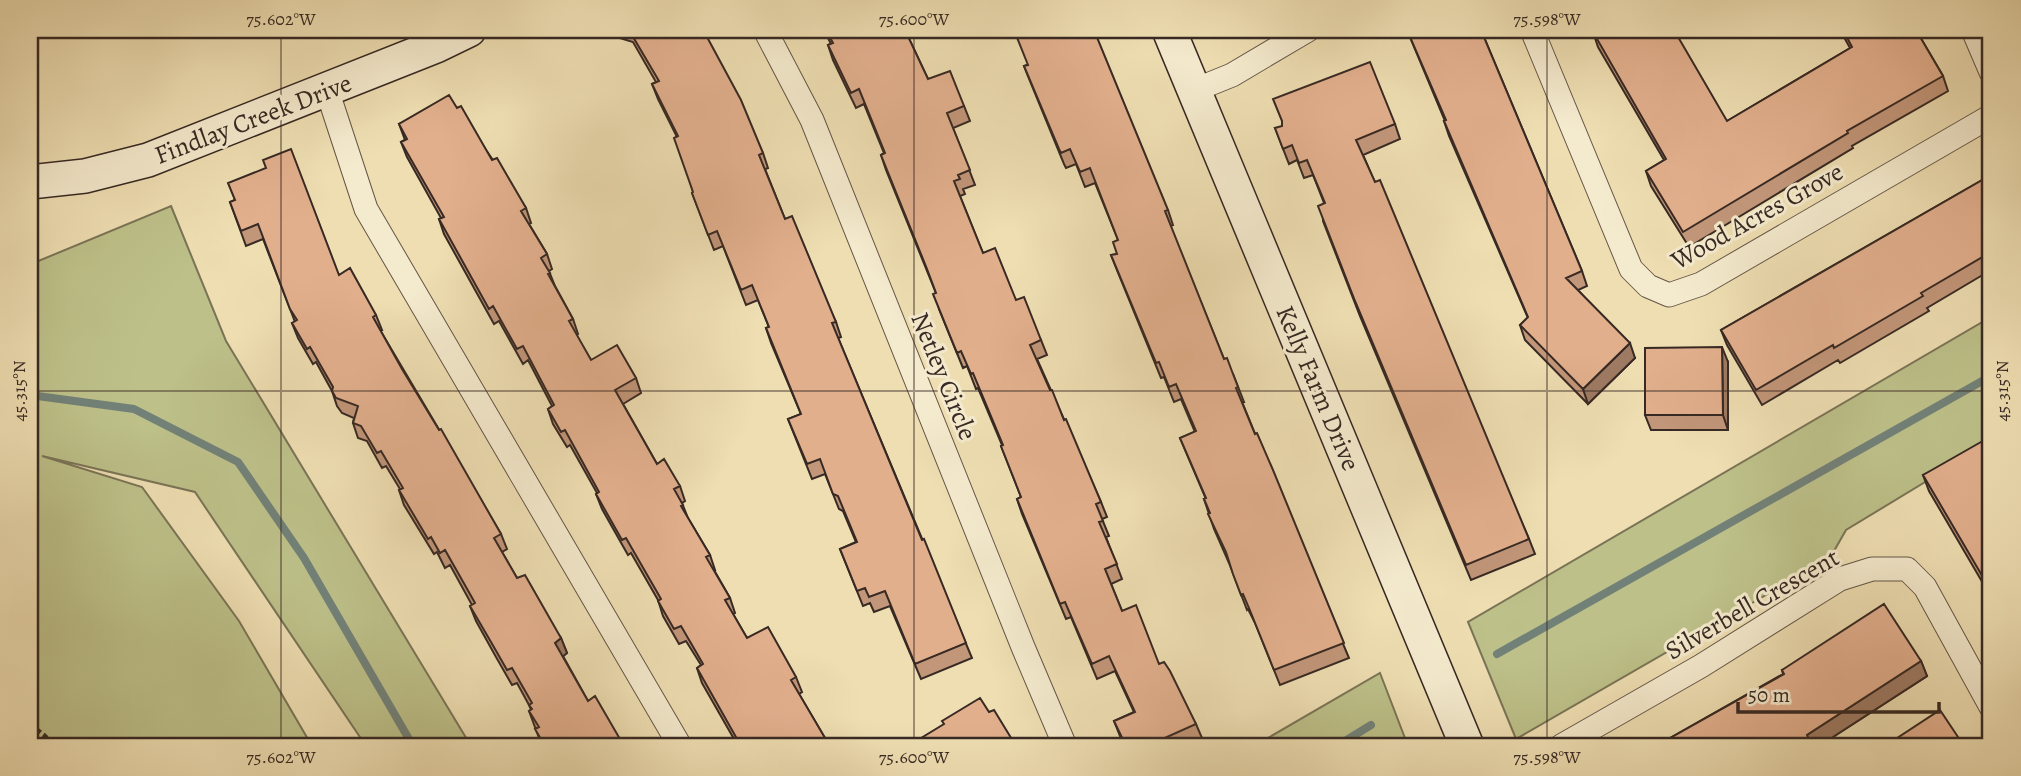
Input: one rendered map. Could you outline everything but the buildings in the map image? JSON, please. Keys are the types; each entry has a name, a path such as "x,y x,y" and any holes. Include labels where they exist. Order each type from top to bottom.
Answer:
{"street":[{"name":"Findlay Creek Drive","path":"30,183 85,176 148,160 436,47 469,30"},
{"name":"Netley Circle","path":"765,30 812,120 1065,746"},
{"name":"Kelly Farm Drive","path":"1169,30 1466,746"},
{"path":"1195,90 1232,75 1308,30"},
{"name":"Wood Acres Grove","path":"1532,30 1631,269 1648,286 1669,295 1701,284 1991,116"},
{"path":"1973,30 1991,72"},
{"path":"327,90 366,209 680,746"},
{"name":"Silverbell Crescent","path":"1562,746 1701,666 1840,579 1872,569 1907,569 1925,587 1991,707"}],"path":[{"path":"30,724 55,746"}],"green space":[{"path":"171,206 226,341 471,746 366,746 195,492 42,456 142,487 239,621 312,746 30,746 30,262 36,262"},
{"path":"1991,317 1991,442 1846,530 1830,558 1516,739 1468,622"},
{"path":"1380,673 1408,746 1254,746"}],"waterway":[{"path":"1497,654 1991,376"},
{"path":"30,395 134,409 238,462 304,558 413,746"},
{"path":"1337,746 1371,725"}]}
